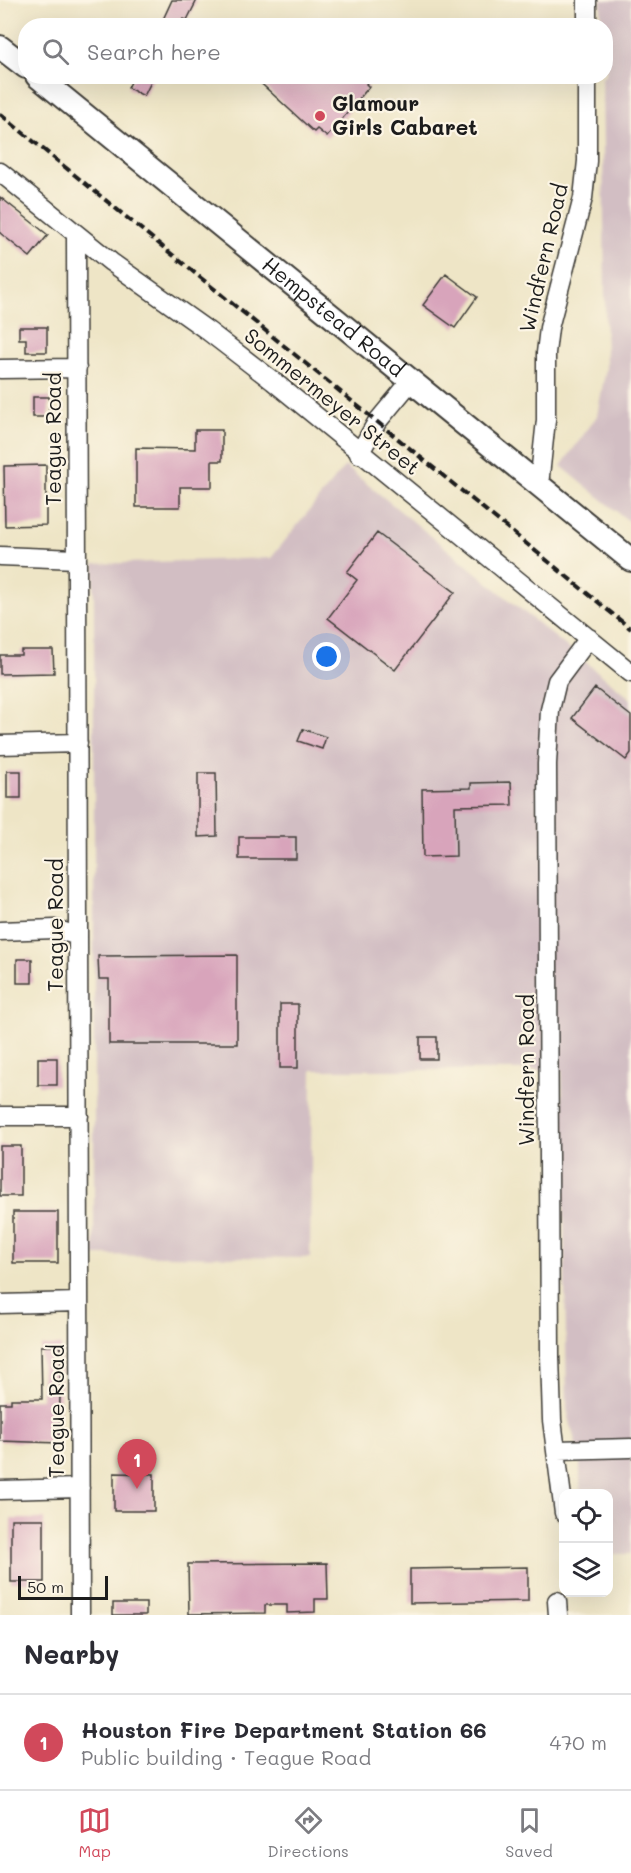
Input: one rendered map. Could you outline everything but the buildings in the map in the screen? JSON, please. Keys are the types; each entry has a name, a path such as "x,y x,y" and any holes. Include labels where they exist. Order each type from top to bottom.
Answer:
{"main road":[{"path":"0,46 18,61"},
{"name":"Hempstead Road","path":"47,84 631,560"}],"street":[{"path":"586,0 586,18"},
{"name":"Windfern Road","path":"539,485 546,420 546,352 549,328 583,198 587,161 587,84"},
{"name":"Sommermeyer Street","path":"0,172 76,235 208,331 631,673"},
{"name":"Teague Road","path":"76,235 80,1615"},
{"path":"0,369 77,368"},
{"path":"359,454 377,422 411,381"},
{"path":"0,556 77,559"},
{"name":"Windfern Road","path":"561,1489 552,1420 550,1356 547,765 550,710 557,681 589,638"},
{"path":"0,745 78,742"},
{"path":"0,931 55,929 78,936"},
{"path":"0,1116 79,1116"},
{"path":"0,1304 79,1302"},
{"path":"557,1449 631,1448"},
{"path":"0,1490 80,1488"}],"shaded area":[{"path":"601,0 631,0 631,523 561,466 597,416 606,368 602,84 613,84 613,18 601,18"},
{"path":"345,466 631,699 631,1554 613,1554 613,1489 580,1489 580,1462 567,1409 562,1070 312,1070 310,1258 94,1255 94,564 271,558"}],"railway":[{"path":"0,114 631,629"}],"place":[{"name":"Glamour Girls Cabaret","path":"320,116"},
{"name":"Houston Fire Department Station 66","path":"137,1489"}]}
